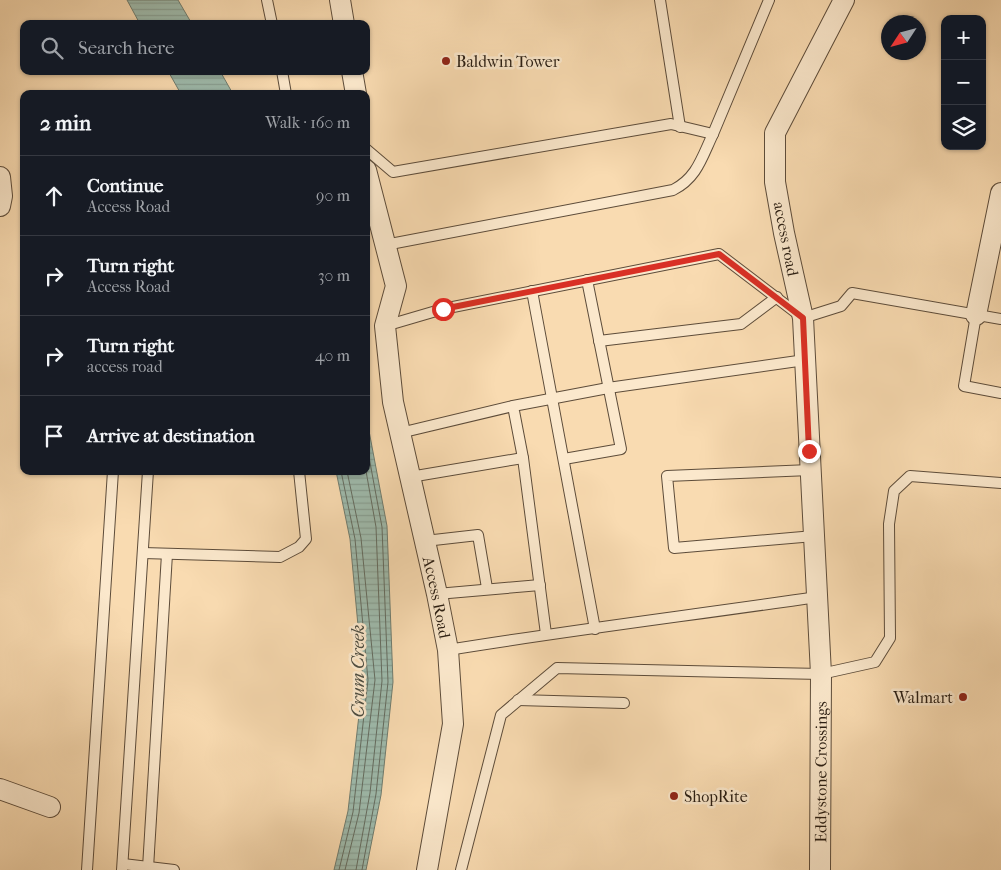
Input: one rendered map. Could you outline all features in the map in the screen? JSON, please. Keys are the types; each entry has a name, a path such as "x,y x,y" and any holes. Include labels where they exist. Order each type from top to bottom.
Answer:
{"street":[{"path":"340,0 343,20"},
{"name":"access road","path":"821,674 803,318 775,182 775,134 844,0"},
{"path":"353,75 355,90"},
{"path":"0,177 2,196 0,206"},
{"name":"Access Road","path":"370,186 396,286 385,326 393,402 448,650 453,724 427,870"},
{"path":"976,315 1001,193"},
{"name":"Eddystone Crossings","path":"820,870 821,674"},
{"path":"0,789 50,807"}],"lane":[{"path":"267,0 271,20"},
{"path":"660,0 680,126"},
{"path":"385,245 673,190 686,184 697,169 713,134 770,0"},
{"path":"283,75 285,90"},
{"path":"370,152 393,172 671,124 713,134"},
{"name":"Access Road","path":"385,326 443,309 719,254 803,318"},
{"path":"564,459 621,449 587,280"},
{"path":"532,291 595,629"},
{"path":"803,318 841,306 852,294 1001,319"},
{"path":"599,341 741,324 776,297"},
{"path":"976,315 964,386 1001,393"},
{"path":"400,433 552,398 608,388 805,360"},
{"path":"513,406 546,634"},
{"path":"410,477 522,458"},
{"path":"810,470 667,476 674,548 814,536"},
{"path":"87,870 113,475"},
{"path":"148,475 122,867 174,870"},
{"path":"143,553 280,557 299,547 306,539 298,475"},
{"path":"462,870 501,715 557,668 821,674 875,662 890,638 889,524 894,491 910,476 1001,483"},
{"path":"425,541 478,535 487,588"},
{"path":"148,868 167,554"},
{"path":"437,594 487,588 540,585"},
{"path":"448,650 546,634 595,629 817,597"},
{"path":"518,700 624,703"}],"water":[{"path":"127,0 178,0 190,20 138,20"},
{"path":"170,75 222,75 231,90 179,90"},
{"path":"370,436 387,526 393,682 381,795 366,870 334,870 348,811 363,680 350,539 337,475 370,475"}],"place":[{"name":"Baldwin Tower","path":"446,61"},
{"name":"Walmart","path":"963,697"},
{"name":"ShopRite","path":"674,796"}],"route":[{"path":"443,309 719,254 803,318 809,451"}],"water label":[{"name":"Crum Creek","path":"358,671"}]}
